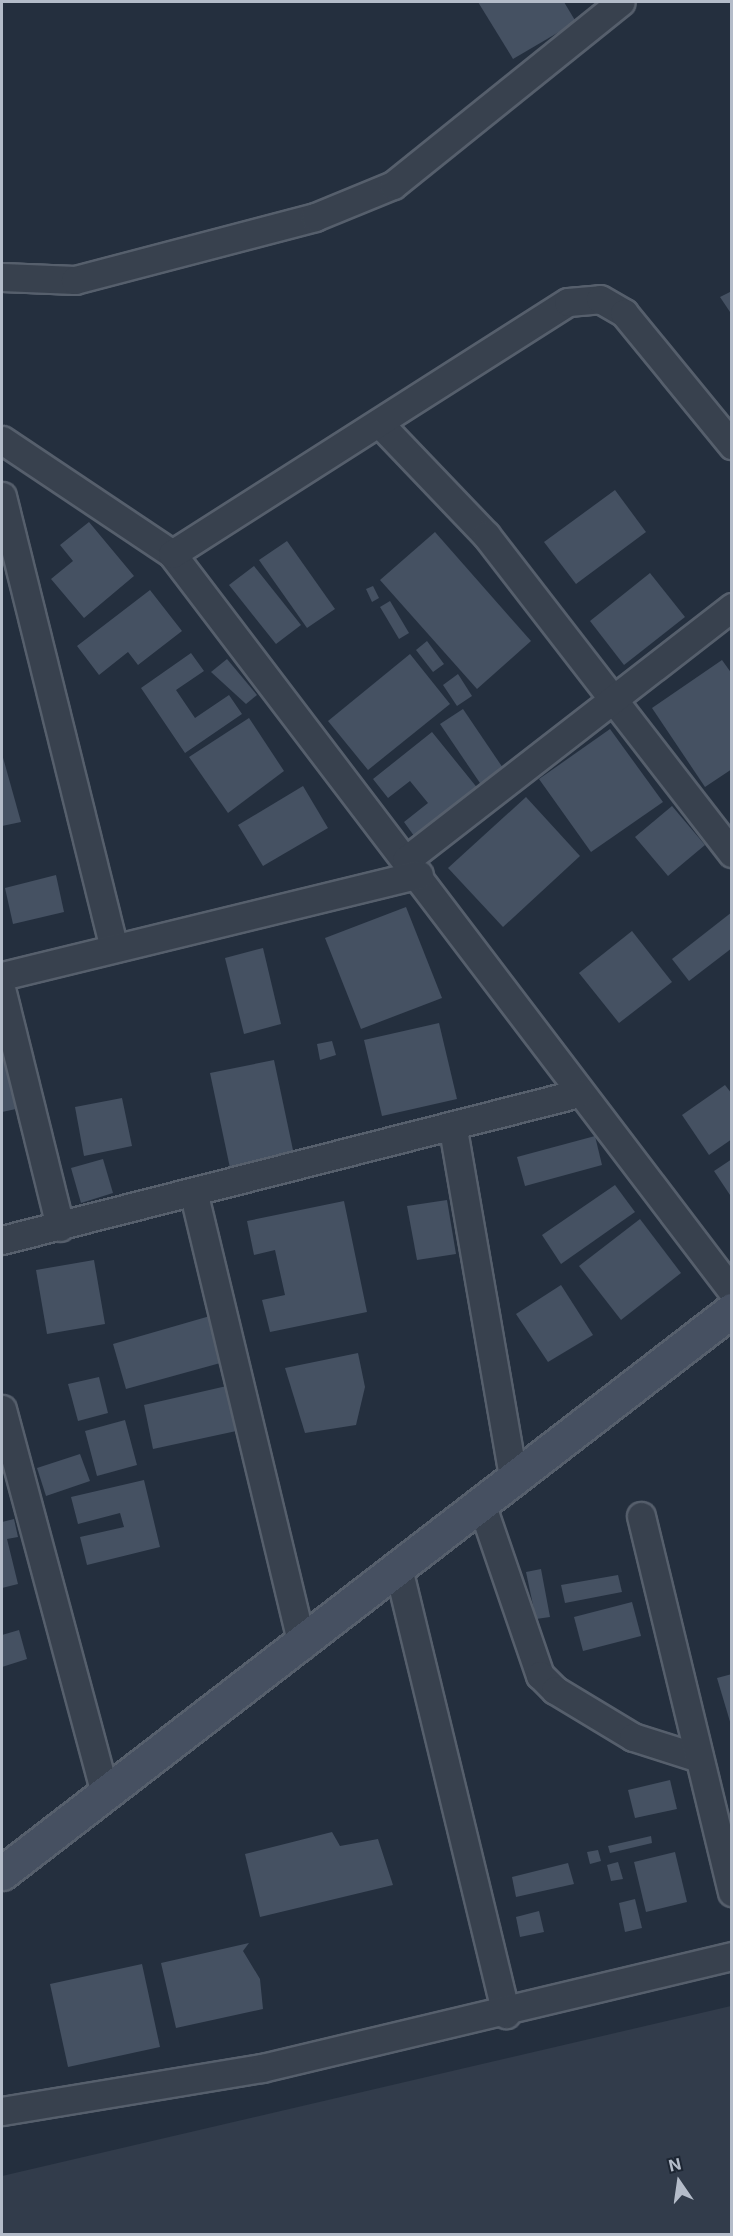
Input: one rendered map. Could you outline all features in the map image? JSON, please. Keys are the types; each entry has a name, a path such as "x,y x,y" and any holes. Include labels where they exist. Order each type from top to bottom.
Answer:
{"main road":[{"path":"2,1873 399,1572 732,1310"}],"street":[{"path":"2,277 75,280 315,217 393,185 621,2"},
{"path":"172,554 568,302 600,299 624,313 732,445"},
{"path":"379,423 486,535 610,702 732,853"},
{"path":"2,440 172,554 413,867 579,1094 732,1291"},
{"path":"2,496 114,947"},
{"path":"2,976 413,867 610,702 732,607"},
{"path":"2,992 60,1227"},
{"path":"2,1240 194,1195 453,1129 579,1094"},
{"path":"453,1129 514,1481"},
{"path":"194,1195 302,1645"},
{"path":"2,1409 105,1794"},
{"path":"483,1506 540,1674 555,1690 633,1737 699,1758"},
{"path":"641,1516 732,1892"},
{"path":"399,1572 506,2014"},
{"path":"2,2111 262,2068 506,2014 732,1956"}],"shaded area":[{"path":"731,2006 731,2234 2,2234 2,2176"}],"building":[{"path":"478,2 564,2 576,22 513,59"},
{"path":"732,291 732,315 720,297"},
{"path":"615,490 646,532 576,584 544,542"},
{"path":"89,522 134,576 84,618 51,579 73,561 60,545"},
{"path":"435,532 531,641 477,689 380,580"},
{"path":"287,541 335,609 307,628 259,560"},
{"path":"254,566 301,625 276,644 229,585"},
{"path":"650,573 685,617 624,665 590,621"},
{"path":"373,586 379,598 372,602 366,589"},
{"path":"150,590 182,631 138,665 128,652 99,675 77,646"},
{"path":"390,601 409,633 399,639 380,607"},
{"path":"427,641 444,664 433,672 416,650"},
{"path":"191,653 204,671 176,690 195,718 229,695 242,714 185,753 141,688"},
{"path":"410,654 450,704 368,770 328,721"},
{"path":"227,659 257,695 246,704 211,672"},
{"path":"722,660 732,674 732,769 705,787 652,708"},
{"path":"458,674 472,696 457,706 443,685"},
{"path":"463,709 505,771 482,786 440,724"},
{"path":"249,718 284,771 228,813 189,757"},
{"path":"610,729 663,802 591,852 539,779"},
{"path":"432,732 479,790 417,840 404,822 428,803 410,781 388,798 373,779"},
{"path":"2,754 21,822 2,826"},
{"path":"303,786 328,828 263,866 238,825"},
{"path":"526,797 580,856 503,927 448,868"},
{"path":"672,806 705,845 668,876 635,837"},
{"path":"56,875 64,912 13,924 5,888"},
{"path":"406,907 442,998 361,1029 325,938"},
{"path":"732,912 732,948 689,981 672,959"},
{"path":"632,931 672,982 619,1023 579,973"},
{"path":"263,948 281,1024 244,1034 225,958"},
{"path":"439,1023 457,1099 382,1116 364,1040"},
{"path":"332,1041 336,1055 320,1060 317,1044"},
{"path":"2,1055 16,1109 2,1112"},
{"path":"274,1060 294,1155 230,1168 210,1073"},
{"path":"725,1085 732,1094 732,1139 709,1155 682,1115"},
{"path":"122,1098 132,1146 84,1156 75,1107"},
{"path":"595,1136 602,1165 525,1186 517,1157"},
{"path":"103,1159 113,1193 81,1203 71,1168"},
{"path":"732,1159 732,1198 714,1171"},
{"path":"615,1185 635,1212 561,1264 542,1235"},
{"path":"447,1200 456,1254 417,1260 407,1206"},
{"path":"344,1201 367,1312 270,1332 262,1300 285,1295 275,1250 254,1255 247,1221"},
{"path":"640,1219 681,1273 621,1320 579,1266"},
{"path":"94,1260 105,1324 47,1334 36,1270"},
{"path":"561,1285 593,1335 548,1362 516,1314"},
{"path":"210,1316 224,1362 126,1389 113,1344"},
{"path":"358,1353 365,1387 356,1425 305,1433 285,1368"},
{"path":"99,1377 108,1413 78,1421 68,1384"},
{"path":"231,1385 241,1430 153,1449 144,1405"},
{"path":"125,1420 137,1465 97,1476 85,1431"},
{"path":"80,1454 90,1481 46,1496 37,1468"},
{"path":"144,1480 160,1547 87,1565 80,1537 124,1527 120,1513 78,1524 71,1497"},
{"path":"14,1519 18,1537 7,1539 18,1584 2,1588 2,1522"},
{"path":"541,1569 550,1617 536,1619 526,1572"},
{"path":"618,1575 622,1592 565,1603 561,1585"},
{"path":"632,1602 641,1636 583,1651 574,1617"},
{"path":"19,1630 27,1659 2,1667 2,1635"},
{"path":"732,1674 732,1725 731,1725 717,1678"},
{"path":"670,1780 677,1809 635,1818 628,1790"},
{"path":"332,1832 340,1846 378,1839 393,1885 260,1917 245,1854"},
{"path":"651,1836 652,1843 610,1853 608,1846"},
{"path":"598,1850 601,1861 590,1864 587,1852"},
{"path":"675,1852 687,1902 646,1912 634,1862"},
{"path":"618,1862 623,1879 611,1881 607,1865"},
{"path":"568,1863 574,1884 516,1897 512,1877"},
{"path":"635,1899 642,1928 625,1932 619,1903"},
{"path":"539,1911 544,1932 520,1937 516,1917"},
{"path":"249,1943 243,1951 260,1979 263,2009 176,2028 161,1963"},
{"path":"142,1964 160,2047 68,2067 50,1984"}]}
